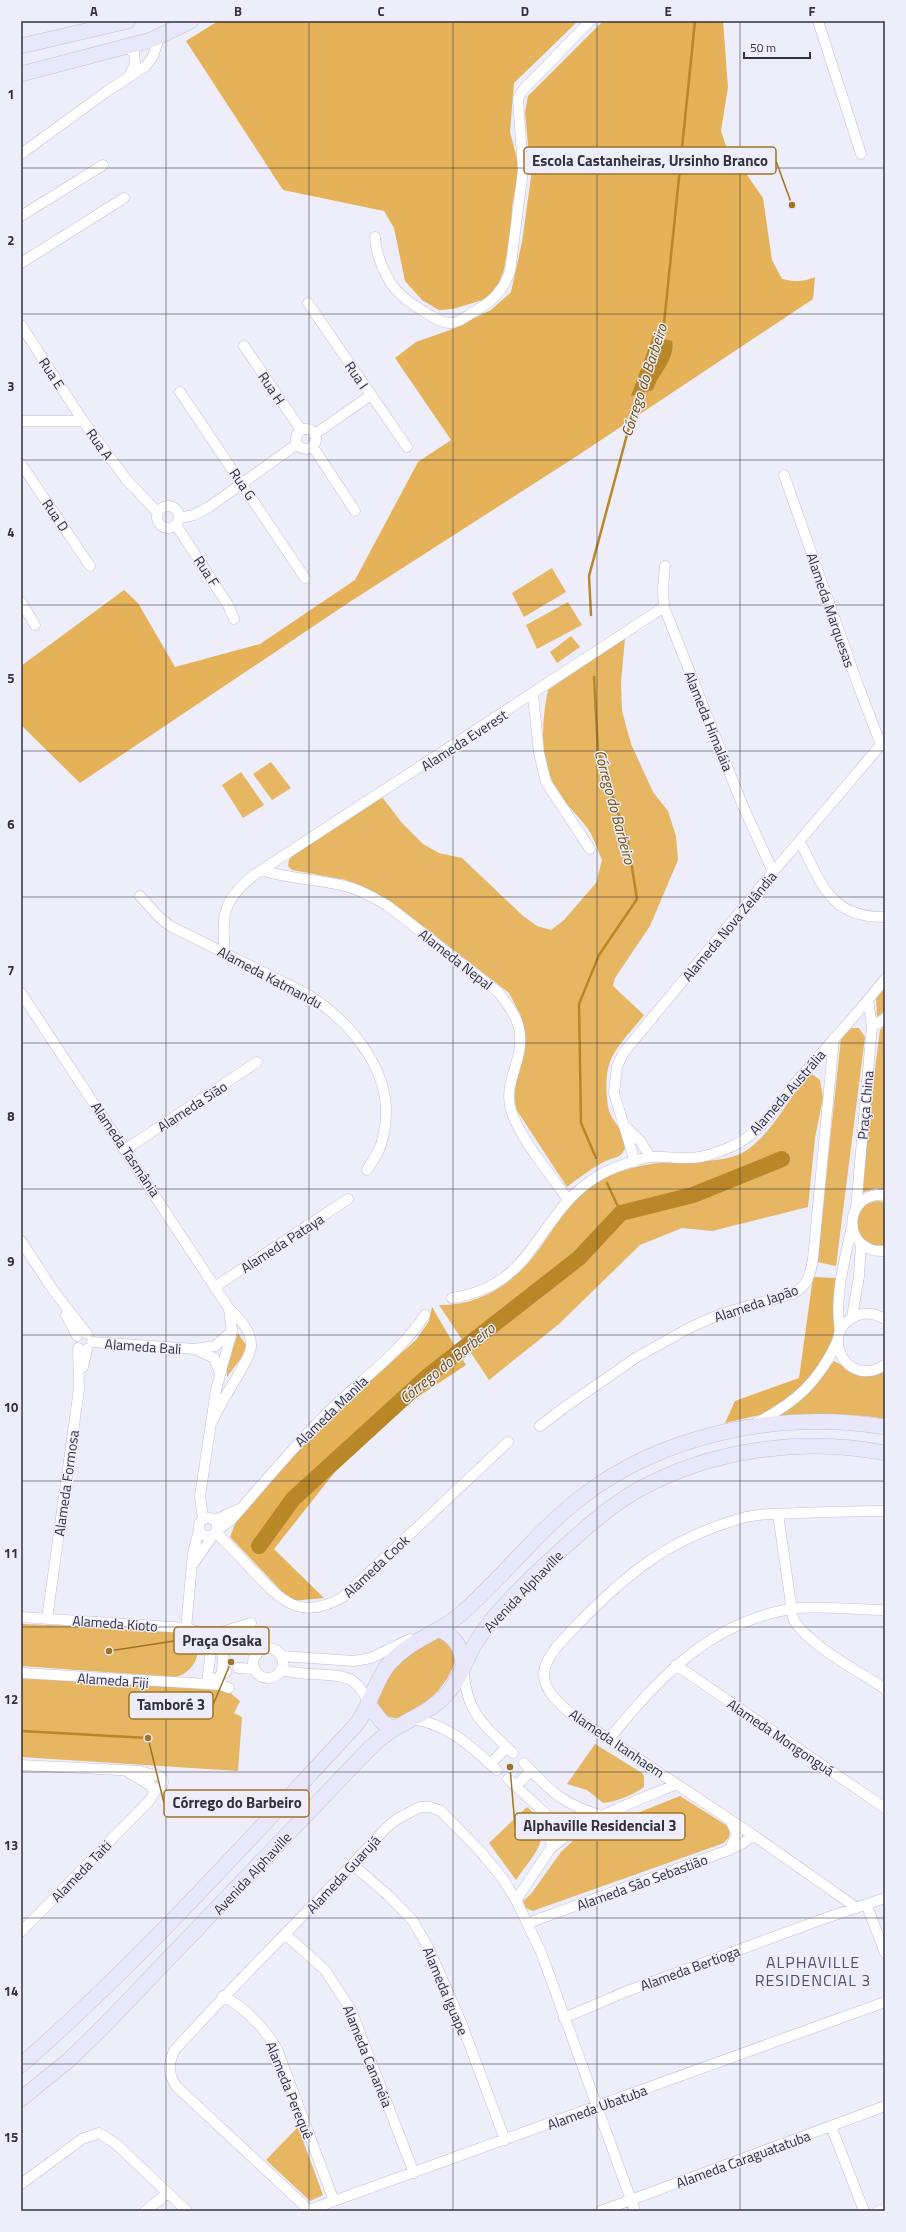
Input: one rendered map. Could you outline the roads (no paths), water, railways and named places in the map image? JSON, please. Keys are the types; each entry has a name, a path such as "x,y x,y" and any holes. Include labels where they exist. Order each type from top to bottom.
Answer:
{"main road":[{"path":"21,46 128,21"},
{"path":"21,74 128,46 160,35 191,21"},
{"name":"Avenida Alphaville","path":"21,2065 90,2003 191,1901 354,1727 369,1705 378,1679 400,1653 411,1643 439,1630 462,1612 554,1520 579,1499 606,1480 635,1464 677,1446 715,1435 746,1428 809,1422 846,1423 885,1427"},
{"name":"Avenida Alphaville","path":"21,2099 69,2060 104,2026 358,1760 381,1738 435,1705 448,1693 464,1670 470,1653 481,1634 516,1594 591,1523 650,1484 705,1462 760,1449 792,1446 885,1453"},
{"path":"439,1630 450,1635 459,1645 464,1670"},
{"path":"369,1705 382,1722 394,1729"}],"street":[{"path":"375,237 375,246 381,261 399,294 416,307 438,319 451,323 459,321 489,304 498,295 506,284 510,271 523,170 518,99 522,90 590,21"},
{"path":"818,21 861,154"},
{"path":"21,154 146,66 153,56 160,35"},
{"path":"128,46 134,53 135,59 135,64 129,77"},
{"path":"21,216 103,165"},
{"path":"21,263 124,198"},
{"name":"Rua I","path":"308,304 407,447"},
{"name":"Rua E","path":"21,325 83,421"},
{"name":"Rua H","path":"244,346 301,430"},
{"name":"Rua G","path":"180,392 244,484 305,578"},
{"path":"315,434 372,395"},
{"name":"Rua A","path":"21,421 83,421 126,479 158,513"},
{"path":"301,430 310,430 315,434 316,442 313,447 304,449 297,444 297,435 301,430"},
{"path":"177,522 175,509 169,506 162,508 158,513 158,520 162,526 169,528 177,522 209,507 244,484 297,444"},
{"path":"313,447 355,510"},
{"name":"Rua D","path":"21,464 90,566"},
{"name":"Alameda Marquesas","path":"784,475 858,685 883,743"},
{"name":"Rua F","path":"177,522 216,585 234,619"},
{"name":"Alameda Himaláia","path":"665,566 663,589 664,607 742,804 773,872"},
{"path":"21,602 35,625"},
{"name":"Alameda Everest","path":"225,953 222,926 226,905 242,885 262,870 533,695 664,607"},
{"path":"533,695 540,760 546,782 590,849"},
{"name":"Alameda Nova Zelândia","path":"635,1162 626,1127 614,1093 617,1066 624,1052 773,872 883,743"},
{"path":"800,842 824,887 834,901 842,908 861,916 885,917"},
{"path":"281,859 289,877"},
{"name":"Alameda Nepal","path":"262,870 289,877 350,888 372,897 388,906 498,992 511,1008 520,1035 520,1049 510,1081 511,1109 523,1136 568,1200"},
{"name":"Alameda Katmandu","path":"140,896 159,917 170,926 307,994 327,1007 343,1022 363,1046 374,1063 382,1083 386,1104 383,1138 377,1154 367,1170"},
{"name":"Alameda Austrália","path":"452,1298 486,1289 507,1276 534,1247 568,1200 598,1176 613,1168 650,1157 700,1158 735,1146 766,1121 792,1087 885,979"},
{"name":"Alameda Tasmânia","path":"21,993 126,1149 216,1286 228,1307 244,1326 250,1338 251,1346 249,1355 234,1379 213,1420"},
{"name":"Praça China","path":"868,1000 872,1026 856,1209 841,1275 838,1321 841,1354 850,1366 858,1370 868,1372 885,1365"},
{"path":"872,1026 885,1019"},
{"name":"Alameda Japão","path":"540,1426 564,1407 637,1357 691,1327 723,1313 792,1294 803,1289 808,1282 814,1259 834,1038"},
{"name":"Alameda Japão","path":"822,1052 829,1091"},
{"name":"Alameda Sião","path":"126,1149 257,1062"},
{"name":"Alameda Nova Zelândia","path":"626,1127 641,1142 650,1157"},
{"path":"856,1209 861,1202 869,1197 885,1195"},
{"name":"Alameda Pataya","path":"216,1286 348,1199"},
{"path":"852,1226 854,1234 861,1244 871,1250 885,1251"},
{"path":"21,1241 53,1290 84,1342"},
{"path":"746,1428 773,1414 818,1377 839,1335 852,1317 859,1276 861,1244"},
{"name":"Alameda Tasmânia","path":"209,1519 200,1509 202,1484 213,1420 216,1390 232,1331 228,1307"},
{"path":"852,1317 870,1313 885,1320"},
{"name":"Alameda Manila","path":"216,1532 230,1521 239,1509 314,1426 351,1390 400,1348 425,1315"},
{"path":"195,1349 215,1346 232,1331 238,1330 250,1338"},
{"name":"Alameda Bali","path":"84,1342 195,1349"},
{"name":"Alameda Formosa","path":"47,1619 79,1389 84,1342"},
{"path":"195,1349 214,1358 220,1374 225,1381 234,1379"},
{"name":"Alameda Cook","path":"216,1532 271,1590 289,1604 308,1608 326,1606 343,1597 508,1442"},
{"name":"Alameda Manila","path":"209,1519 239,1509"},
{"name":"Alameda Itanhaem","path":"857,1908 753,1835 571,1714 549,1690 544,1677 544,1669 550,1656 604,1597 638,1568 666,1549 698,1532 748,1517 778,1514 885,1511"},
{"path":"778,1514 793,1618 803,1633 885,1689"},
{"path":"186,1628 192,1568 195,1542 200,1530 199,1525 209,1519 217,1523 216,1532 200,1552 192,1568"},
{"path":"200,1530 206,1536 216,1532"},
{"path":"609,1739 635,1708 676,1665 699,1646 722,1632 759,1616 792,1609 885,1610"},
{"name":"Alameda Kioto","path":"21,1617 186,1628 228,1640 224,1672 207,1684"},
{"path":"207,1684 213,1636 251,1623"},
{"path":"281,1656 354,1661 371,1658 425,1632 439,1630"},
{"path":"242,1645 257,1654"},
{"path":"270,1648 278,1652 281,1656 283,1666 281,1670 270,1678 261,1676 255,1669 254,1661 257,1654 270,1648"},
{"name":"Alameda Mongonguá","path":"676,1665 885,1808"},
{"path":"238,1668 255,1669"},
{"path":"281,1670 310,1674 336,1675 352,1679 364,1693 369,1705"},
{"path":"414,1719 431,1722 456,1735 494,1767 510,1750 475,1714 467,1699 464,1670"},
{"name":"Alameda Fiji","path":"21,1673 221,1685 229,1688"},
{"path":"524,1763 565,1802 576,1808 604,1816"},
{"name":"Alameda Taiti","path":"21,1765 128,1772 140,1771 153,1784 154,1796 21,1932"},
{"path":"516,1786 531,1771"},
{"path":"508,1779 546,1814 552,1828 551,1848"},
{"path":"516,1900 551,1848 579,1827 677,1784"},
{"name":"Alameda Guarujá","path":"309,2211 176,2086 170,2076 168,2068 174,2050 223,1996 286,1935 397,1819 420,1807 430,1807 441,1811 481,1852 516,1900 541,1952 596,2108 635,2211"},
{"path":"728,1819 736,1830 737,1835 729,1850"},
{"name":"Alameda São Sebastião","path":"528,1924 729,1850 742,1844 753,1835"},
{"name":"Alameda Iguape","path":"353,1865 378,1885 403,1911 413,1922 428,1947 455,2008 505,2140"},
{"name":"Alameda Bertioga","path":"564,2018 625,1992 857,1908 867,1906 885,1898"},
{"path":"867,1906 885,1953"},
{"name":"Alameda Cananéia","path":"286,1935 325,1970 351,2010 414,2174"},
{"name":"Alameda Perequê","path":"223,1996 237,2004 253,2018 267,2034 277,2049 334,2201"},
{"name":"Alameda Ubatuba","path":"309,2211 885,2002"},
{"name":"Alameda Caraguatatuba","path":"601,2211 885,2106"},
{"path":"831,2126 864,2211"},
{"path":"21,2184 82,2139 99,2134 116,2144 187,2211"},
{"path":"146,2211 168,2193"},
{"path":"878,2211 885,2209"}],"water":[{"path":"653,336 672,341 669,360 653,390 631,396"}],"waterway":[{"name":"Córrego do Barbeiro","path":"658,340 664,324 695,21"},
{"name":"Córrego do Barbeiro","path":"591,615 589,576 628,431 641,390"},
{"name":"Córrego do Barbeiro","path":"594,677 598,751 628,843 637,899 599,955 579,1004 581,1123 596,1158"},
{"name":"Córrego do Barbeiro","path":"259,1546 293,1499 429,1375 579,1258 621,1213 693,1195 782,1159"},
{"name":"Córrego do Barbeiro","path":"607,1183 621,1213"},
{"name":"Córrego do Barbeiro","path":"21,1731 148,1738"}],"place":[{"name":"Escola Castanheiras, Ursinho Branco","path":"792,205"},
{"name":"Praça Osaka","path":"109,1651"},
{"name":"Tamboré 3","path":"231,1662"},
{"name":"Córrego do Barbeiro","path":"148,1738"},
{"name":"Alphaville Residencial 3","path":"510,1767"}],"district":[{"name":"ALPHAVILLE RESIDENCIAL 3","path":"813,1971"}]}
